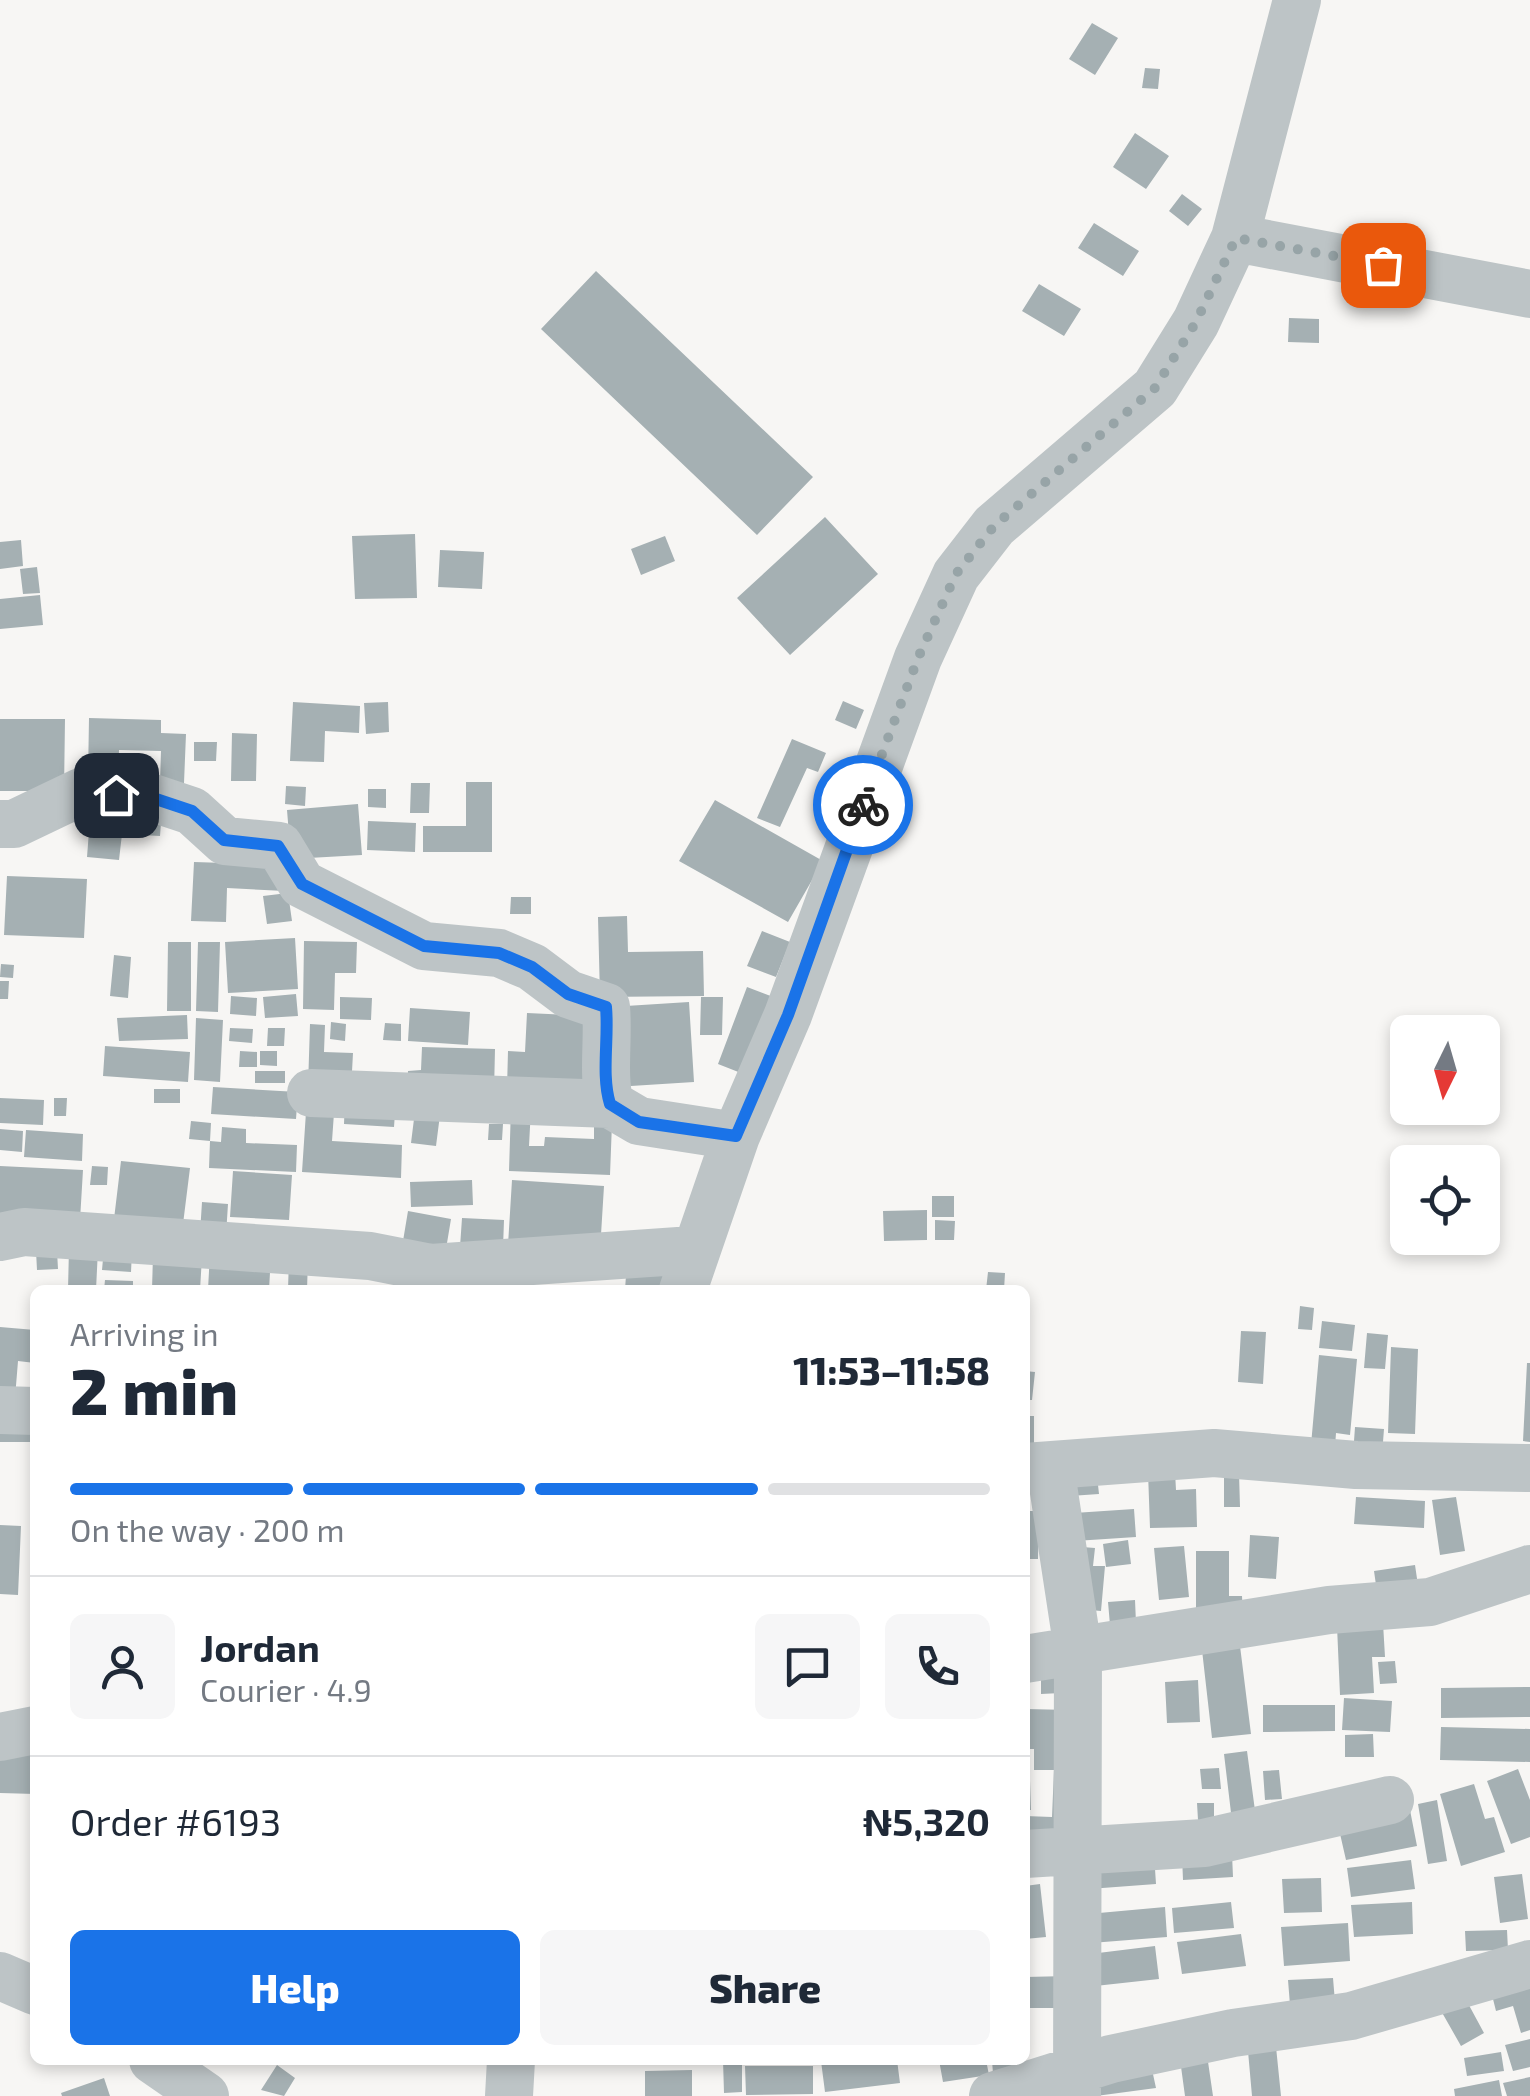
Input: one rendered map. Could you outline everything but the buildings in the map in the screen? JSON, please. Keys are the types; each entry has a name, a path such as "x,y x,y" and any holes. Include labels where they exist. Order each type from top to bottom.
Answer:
{"street":[{"path":"0,1237 24,1232 370,1256 431,1268 688,1270 736,1136 788,1015 918,658 956,574 994,526 1155,388 1196,322 1236,238 1297,0"},
{"path":"1236,238 1530,294"},
{"path":"0,824 14,824 81,792 150,797 192,811 224,840 278,846 302,884 424,946 499,953 532,967 568,994 606,1007 610,1049 604,1084 610,1104"},
{"path":"311,1093 610,1104 639,1122 736,1136"},
{"path":"0,1410 30,1411"},
{"path":"1078,2084 1078,1650 1038,1466 1214,1453 1356,1464 1530,1468"},
{"path":"1030,1658 1329,1610 1430,1602 1530,1569"},
{"path":"0,1737 30,1731"},
{"path":"1030,1854 1204,1843 1390,1800"},
{"path":"993,2096 1078,2084 1111,2059 1233,2033 1351,2016 1530,1964"},
{"path":"0,1976 30,1989"},
{"path":"160,2065 205,2096"},
{"path":"510,2096 511,2065"}],"way so far":[{"path":"863,805 918,658 956,574 994,526 1155,388 1196,322 1236,238 1383,265"}],"route":[{"path":"116,795 150,797 192,811 224,840 278,846 302,884 424,946 499,953 532,967 568,994 606,1007 610,1049 604,1084 610,1104 639,1122 736,1136 788,1015 863,805"}]}
